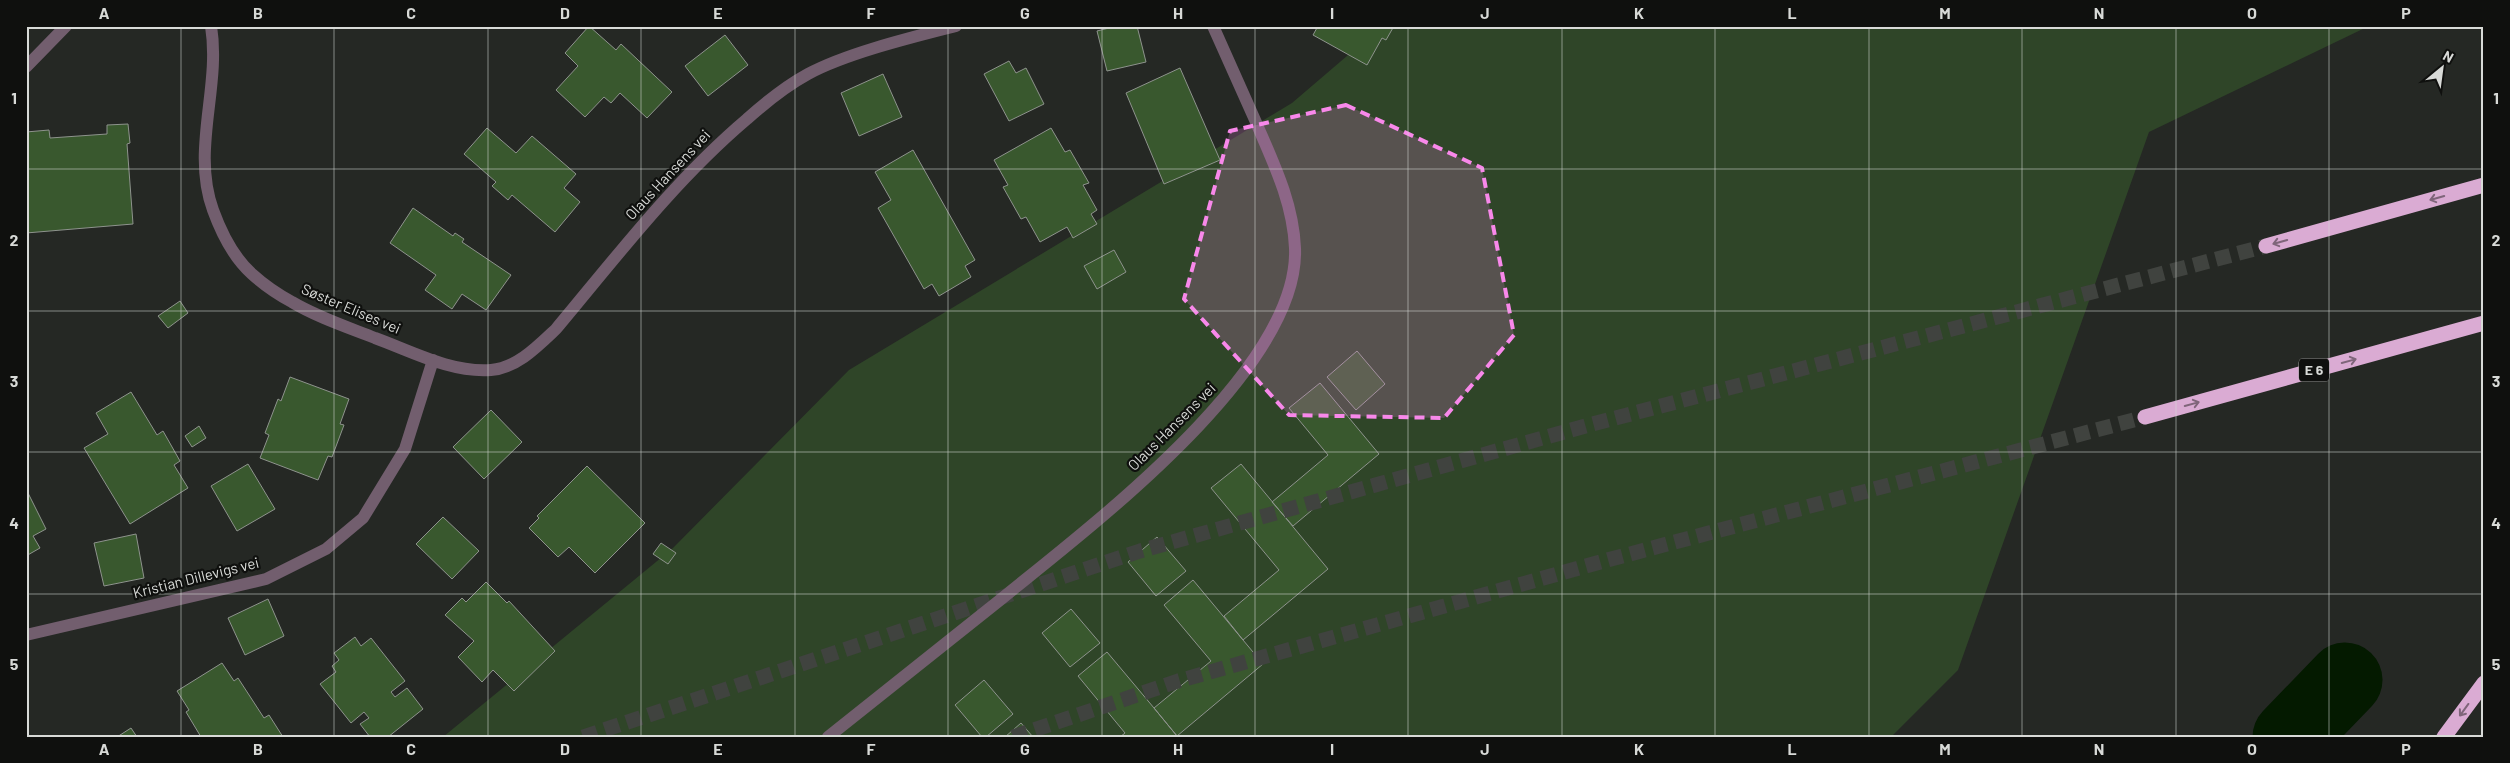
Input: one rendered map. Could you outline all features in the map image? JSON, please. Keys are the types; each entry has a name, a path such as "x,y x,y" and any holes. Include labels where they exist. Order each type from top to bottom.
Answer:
{"highway":[{"path":"2266,246 2484,185"},
{"name":"E 6","path":"2145,417 2484,323"},
{"path":"2444,737 2484,683"}],"street":[{"path":"26,67 66,26"},
{"name":"Søster Elises vei","path":"211,26 212,71 205,132 205,178 213,210 230,247 251,274 292,302 350,328 433,360"},
{"name":"Olaus Hansens vei","path":"433,360 462,368 491,370 512,364 536,348 556,328 671,191 720,142 773,97 817,70 857,55 956,26"},
{"name":"Olaus Hansens vei","path":"828,737 1070,543 1165,460 1211,414 1268,337 1282,309 1292,282 1295,250 1292,219 1285,192 1274,163 1213,26"},
{"name":"Kristian Dillevigs vei","path":"26,635 266,579 326,549 363,518 405,449 433,360"}],"highlighted area":[{"path":"1346,105 1482,168 1514,335 1444,418 1289,415 1184,299 1230,131"}],"green space":[{"path":"1382,26 2369,26 2149,132 1958,670 1891,737 443,737 673,548 849,370 1292,103"}],"building":[{"path":"589,26 616,50 621,44 672,92 647,118 620,93 611,103 604,97 585,117 556,90 578,66 565,53"},
{"path":"1117,26 1137,26 1146,62 1107,71 1097,31"},
{"path":"1318,26 1394,26 1386,40 1382,38 1367,65 1313,35"},
{"path":"725,35 748,65 708,96 685,66"},
{"path":"1009,61 1016,73 1026,68 1044,104 1009,121 984,74"},
{"path":"1180,68 1220,160 1164,184 1126,93"},
{"path":"883,74 902,117 859,136 841,93"},
{"path":"128,124 130,143 127,144 133,224 26,233 26,132 49,130 50,138 107,134 107,125"},
{"path":"487,128 516,153 532,136 576,174 564,188 580,202 555,232 512,195 508,200 492,186 496,182 464,154"},
{"path":"1051,128 1065,152 1070,150 1089,183 1083,185 1097,210 1091,214 1097,224 1073,238 1067,227 1040,242 1026,217 1021,219 1003,187 1008,185 994,160"},
{"path":"913,150 975,260 965,266 971,277 939,296 932,284 924,289 878,208 891,200 875,172"},
{"path":"413,208 453,236 455,233 464,239 462,242 511,275 486,310 462,294 452,309 425,290 436,275 390,243"},
{"path":"1114,250 1126,272 1097,289 1084,266"},
{"path":"180,301 188,313 168,328 158,316"},
{"path":"1357,351 1385,384 1356,410 1327,377"},
{"path":"290,377 349,399 340,424 344,425 332,457 328,456 318,480 260,458 269,435 265,433 278,399 281,401"},
{"path":"1320,383 1379,454 1293,526 1272,502 1328,455 1289,408"},
{"path":"131,392 157,435 163,431 180,461 174,465 188,488 130,524 84,448 108,434 96,413"},
{"path":"491,410 522,442 484,479 453,447"},
{"path":"199,426 206,438 192,447 185,436"},
{"path":"248,464 275,509 237,531 211,486"},
{"path":"1241,464 1328,569 1243,640 1224,616 1279,570 1211,488"},
{"path":"587,466 645,523 595,573 569,547 558,557 529,528 539,518 537,516"},
{"path":"26,489 46,529 33,536 40,548 26,556"},
{"path":"443,517 479,551 452,579 416,544"},
{"path":"136,534 144,578 104,586 94,543"},
{"path":"1157,537 1186,571 1156,596 1128,562"},
{"path":"661,543 676,553 668,564 653,554"},
{"path":"1193,580 1263,664 1177,736 1154,708 1211,661 1164,605"},
{"path":"486,582 507,603 509,601 555,651 514,691 493,670 482,682 458,657 474,641 445,615 462,598 466,602"},
{"path":"268,599 284,636 245,655 228,618"},
{"path":"1071,609 1100,643 1070,667 1042,633"},
{"path":"355,637 361,646 371,638 405,681 391,692 395,697 407,688 423,709 388,737 370,737 360,724 369,718 364,712 351,723 320,684 336,672 332,666 339,660 334,653"},
{"path":"1107,652 1177,736 1120,737 1125,733 1078,676"},
{"path":"222,663 234,681 238,678 264,718 269,715 283,737 201,737 186,712 189,710 177,691"},
{"path":"984,680 1013,714 986,737 982,737 955,705"},
{"path":"1021,723 1033,737 1005,737"},
{"path":"131,728 137,737 117,737"}],"waterway":[{"path":"2290,737 2345,680"}],"tunnel":[{"path":"583,737 1140,551 1589,425 2266,246"},
{"path":"1013,737 1178,681 1611,559 2145,417"}]}
